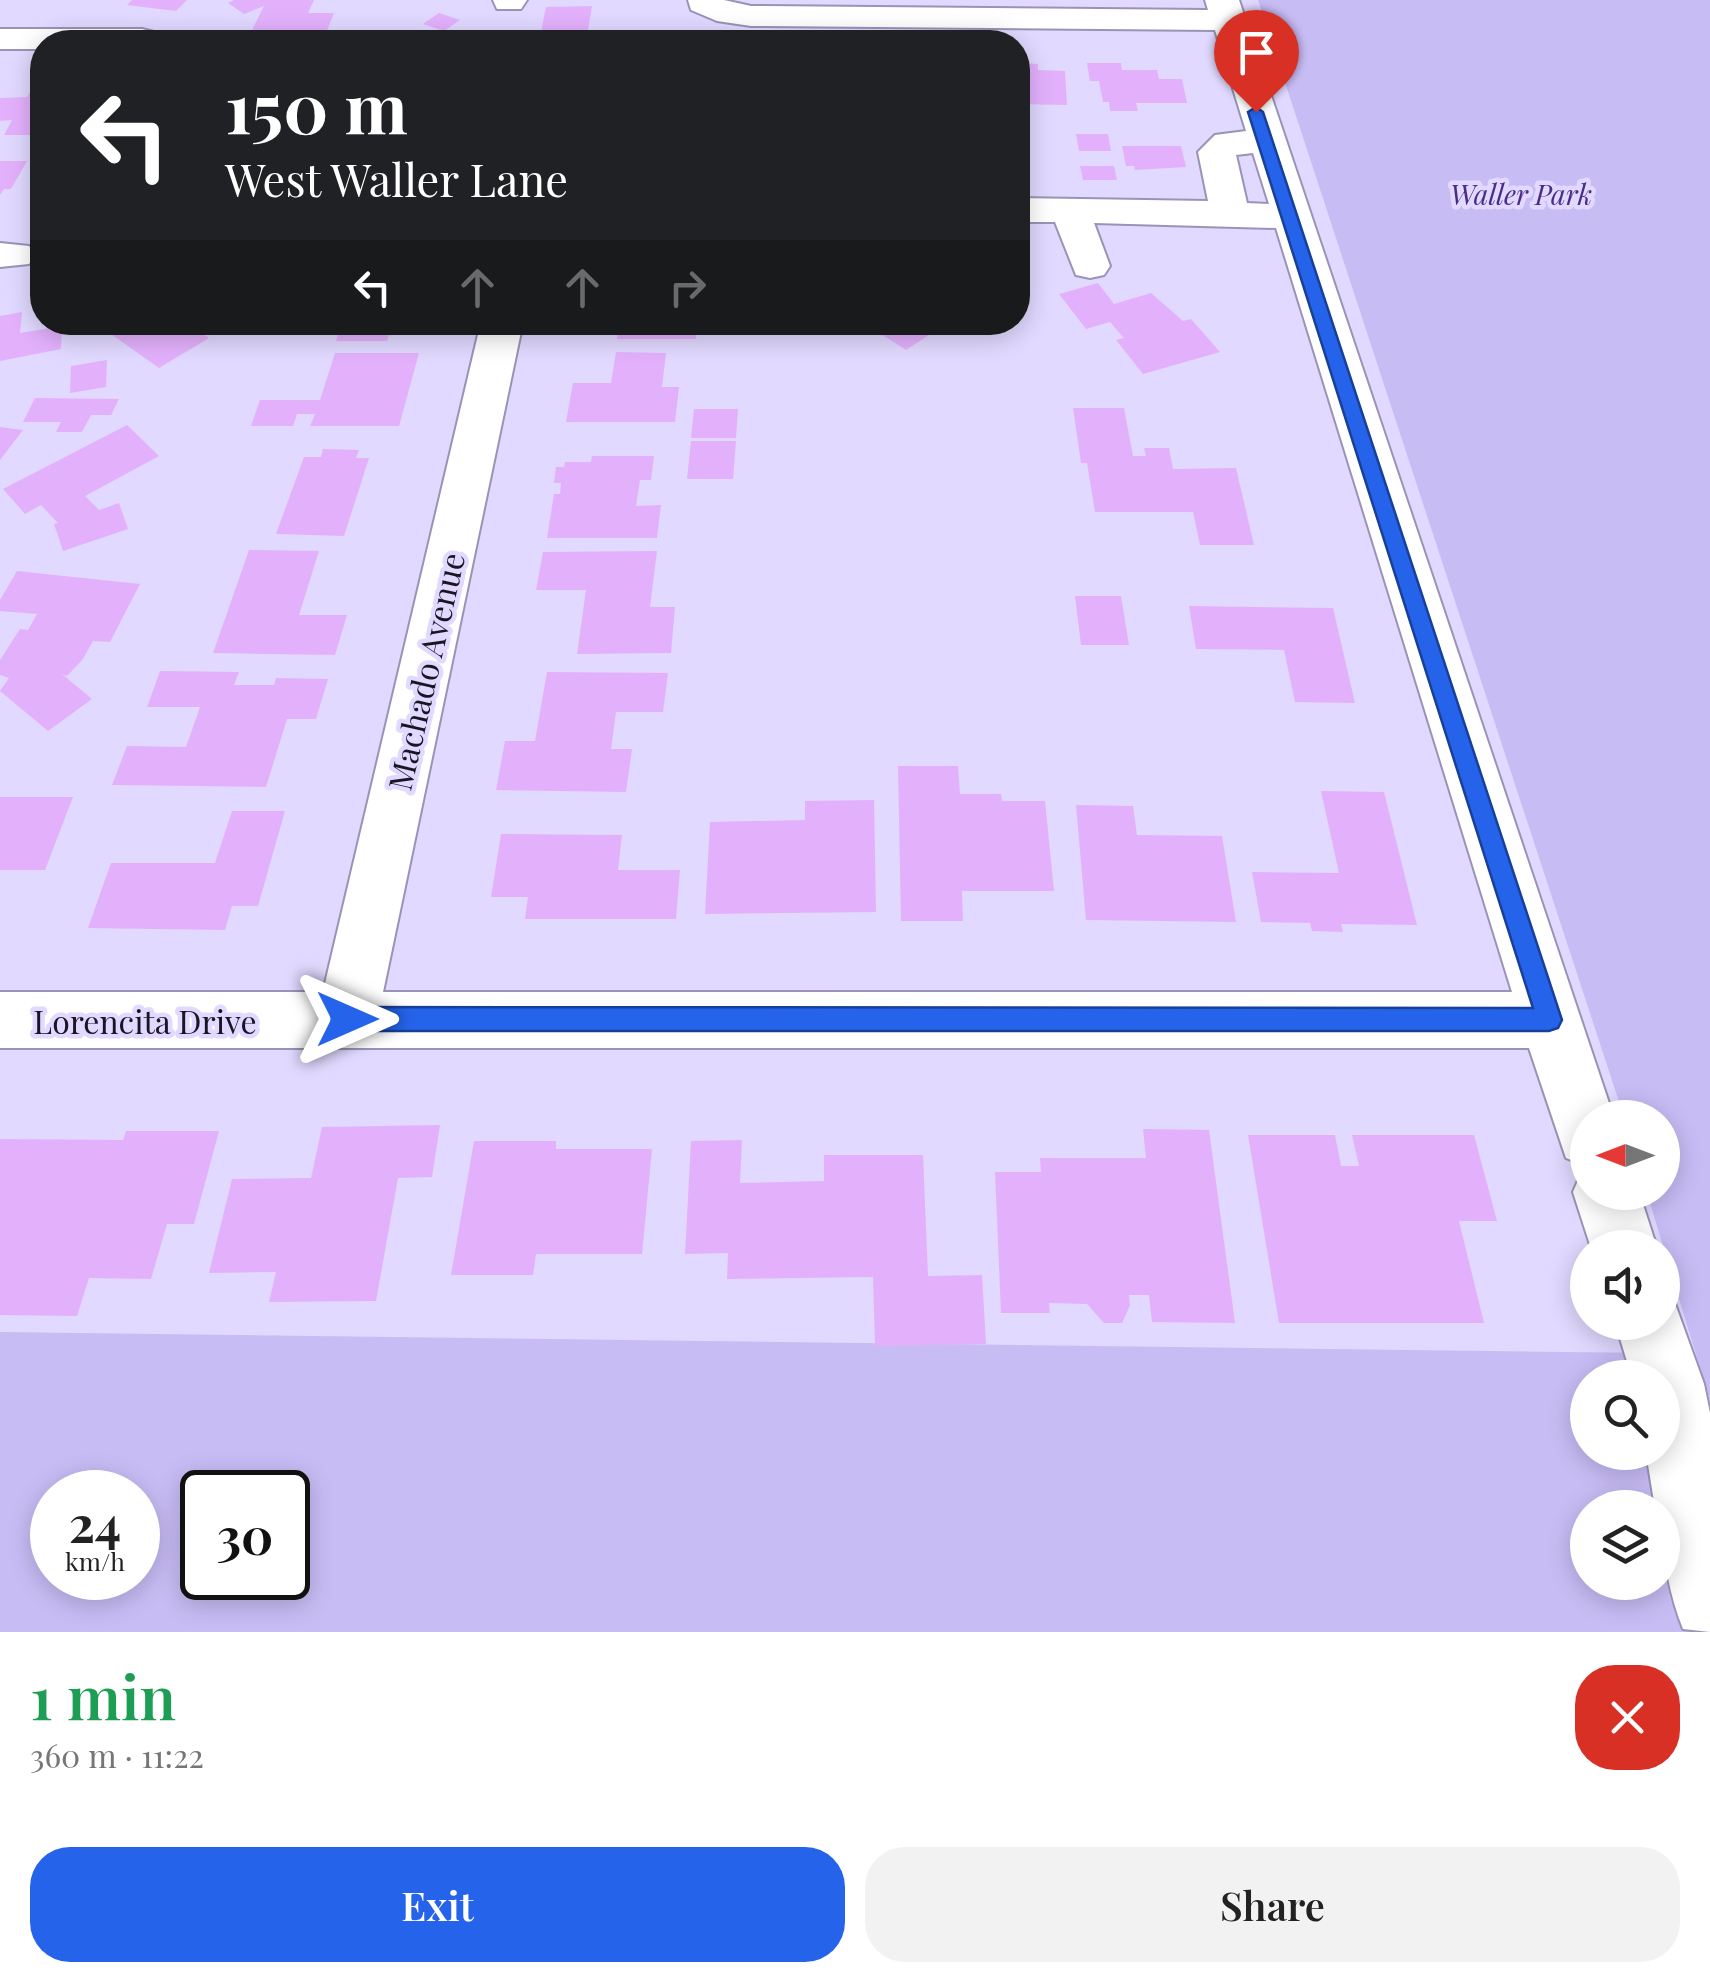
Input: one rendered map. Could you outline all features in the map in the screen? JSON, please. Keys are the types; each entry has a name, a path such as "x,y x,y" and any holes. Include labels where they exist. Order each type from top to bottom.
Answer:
{"street":[{"path":"703,3 729,14 750,16 1224,10 1576,1100"},
{"path":"0,39 30,39"},
{"path":"1230,213 1217,152 1228,143 1265,142"},
{"path":"1030,210 1230,213 1291,218"},
{"path":"1070,210 1090,266"},
{"name":"Machado Avenue","path":"347,1019 499,335"},
{"name":"Lorencita Drive","path":"0,1020 1549,1020"},
{"path":"1655,1340 1670,1384 1710,1602"}],"green space":[{"name":"Waller Park","path":"1258,0 1710,0 1710,1401 1680,1302 1680,1230 1658,1230 1652,1210 1680,1210 1680,1100 1618,1100"},
{"path":"0,1332 1648,1353 1650,1360 1570,1360 1570,1470 1667,1470 1672,1490 1570,1490 1570,1600 1680,1600 1680,1520 1710,1632 0,1632"}],"building":[{"path":"132,0 187,0 176,11 127,5"},
{"path":"314,0 308,13 334,13 327,30 252,30 264,6 244,14 228,3"},
{"path":"592,6 588,30 541,30 546,7"},
{"path":"439,13 460,20 445,30 423,24"},
{"path":"1087,63 1121,63 1122,70 1157,70 1159,79 1182,79 1187,103 1136,103 1138,111 1110,111 1109,102 1103,102 1099,81 1090,81"},
{"path":"1030,64 1038,64 1038,70 1065,71 1067,105 1030,104"},
{"path":"30,92 30,135 4,135 12,120 0,121 0,98 27,97"},
{"path":"1076,134 1108,134 1111,151 1079,151"},
{"path":"1122,146 1181,146 1186,167 1135,170 1134,166 1126,166"},
{"path":"0,161 27,161 11,189 4,189 0,195"},
{"path":"1080,166 1114,166 1117,180 1083,180"},
{"path":"1098,283 1114,304 1151,293 1183,321 1191,319 1220,352 1143,374 1116,340 1124,338 1110,322 1086,329 1059,294"},
{"path":"22,312 20,333 62,335 61,349 0,361 0,316"},
{"path":"112,335 209,338 159,368"},
{"path":"338,335 389,335 387,341 336,341"},
{"path":"618,335 696,335 696,339 617,339"},
{"path":"883,335 929,335 906,350"},
{"path":"616,352 666,353 662,387 679,387 675,422 566,422 573,383 611,383"},
{"path":"335,353 419,353 399,426 310,426 315,414 297,414 293,426 251,426 260,400 320,400"},
{"path":"107,360 106,387 70,393 71,366"},
{"path":"35,398 119,399 111,415 91,415 82,432 56,432 61,422 23,422"},
{"path":"1073,408 1124,408 1133,456 1146,456 1144,448 1169,448 1173,469 1236,468 1254,545 1200,545 1193,512 1095,512 1087,463 1081,463"},
{"path":"694,409 738,409 736,438 691,438"},
{"path":"127,425 159,456 85,496 99,510 119,503 128,529 63,551 54,524 58,523 41,505 25,514 3,489"},
{"path":"0,427 23,430 0,460"},
{"path":"691,441 736,441 733,479 687,479"},
{"path":"323,449 359,450 356,458 369,458 344,536 276,534 304,457 321,457"},
{"path":"592,456 654,456 651,480 640,480 636,506 661,505 657,538 547,538 554,494 560,494 561,483 554,483 556,467 564,467 565,462 591,462"},
{"path":"249,550 319,551 299,615 347,615 335,655 213,653"},
{"path":"657,551 650,607 675,607 671,653 577,654 586,590 536,590 543,552"},
{"path":"17,571 140,584 110,642 93,641 83,659 67,676 62,674 92,699 48,731 0,691 9,678 0,675 0,660 20,629 28,630 37,614 0,611 0,600"},
{"path":"1075,596 1121,596 1129,645 1081,645"},
{"path":"1189,606 1333,608 1355,703 1295,702 1284,650 1196,649"},
{"path":"160,671 239,672 234,685 274,685 276,678 328,679 316,719 287,719 266,787 112,785 127,746 186,747 200,707 147,707"},
{"path":"547,672 668,673 663,712 616,712 611,749 632,749 626,792 496,790 505,741 535,741"},
{"path":"898,766 958,766 960,794 1001,794 1002,801 1045,801 1054,891 962,891 963,921 901,921"},
{"path":"1321,791 1384,792 1417,925 1341,924 1343,932 1312,931 1310,923 1261,922 1252,872 1339,873"},
{"path":"0,797 73,797 45,870 0,870"},
{"path":"874,800 876,912 705,914 710,822 805,820 805,801"},
{"path":"1076,805 1133,806 1137,835 1222,836 1236,922 1086,920"},
{"path":"232,811 285,811 258,906 232,906 225,930 88,928 111,863 215,863"},
{"path":"501,834 622,835 618,870 680,870 676,919 525,919 528,897 491,897"},
{"path":"440,1125 432,1177 398,1178 376,1301 269,1302 276,1272 209,1273 232,1179 311,1178 322,1127"},
{"path":"1143,1129 1209,1130 1235,1323 1152,1322 1149,1295 1129,1295 1130,1305 1122,1323 1104,1323 1087,1304 1049,1303 1050,1313 1001,1313 995,1172 1041,1172 1040,1158 1146,1158"},
{"path":"126,1131 219,1131 194,1224 167,1224 151,1279 89,1278 77,1316 0,1315 0,1139 123,1140"},
{"path":"1248,1135 1335,1135 1341,1166 1359,1166 1352,1135 1474,1135 1497,1221 1459,1221 1484,1323 1279,1323"},
{"path":"742,1140 740,1183 824,1181 824,1155 923,1155 928,1276 982,1275 986,1344 875,1346 873,1277 727,1279 728,1253 685,1254 691,1141"},
{"path":"474,1141 556,1141 556,1149 652,1149 642,1254 536,1254 533,1275 451,1275"}],"route":[{"path":"347,1019 1549,1020 1256,112"}]}
